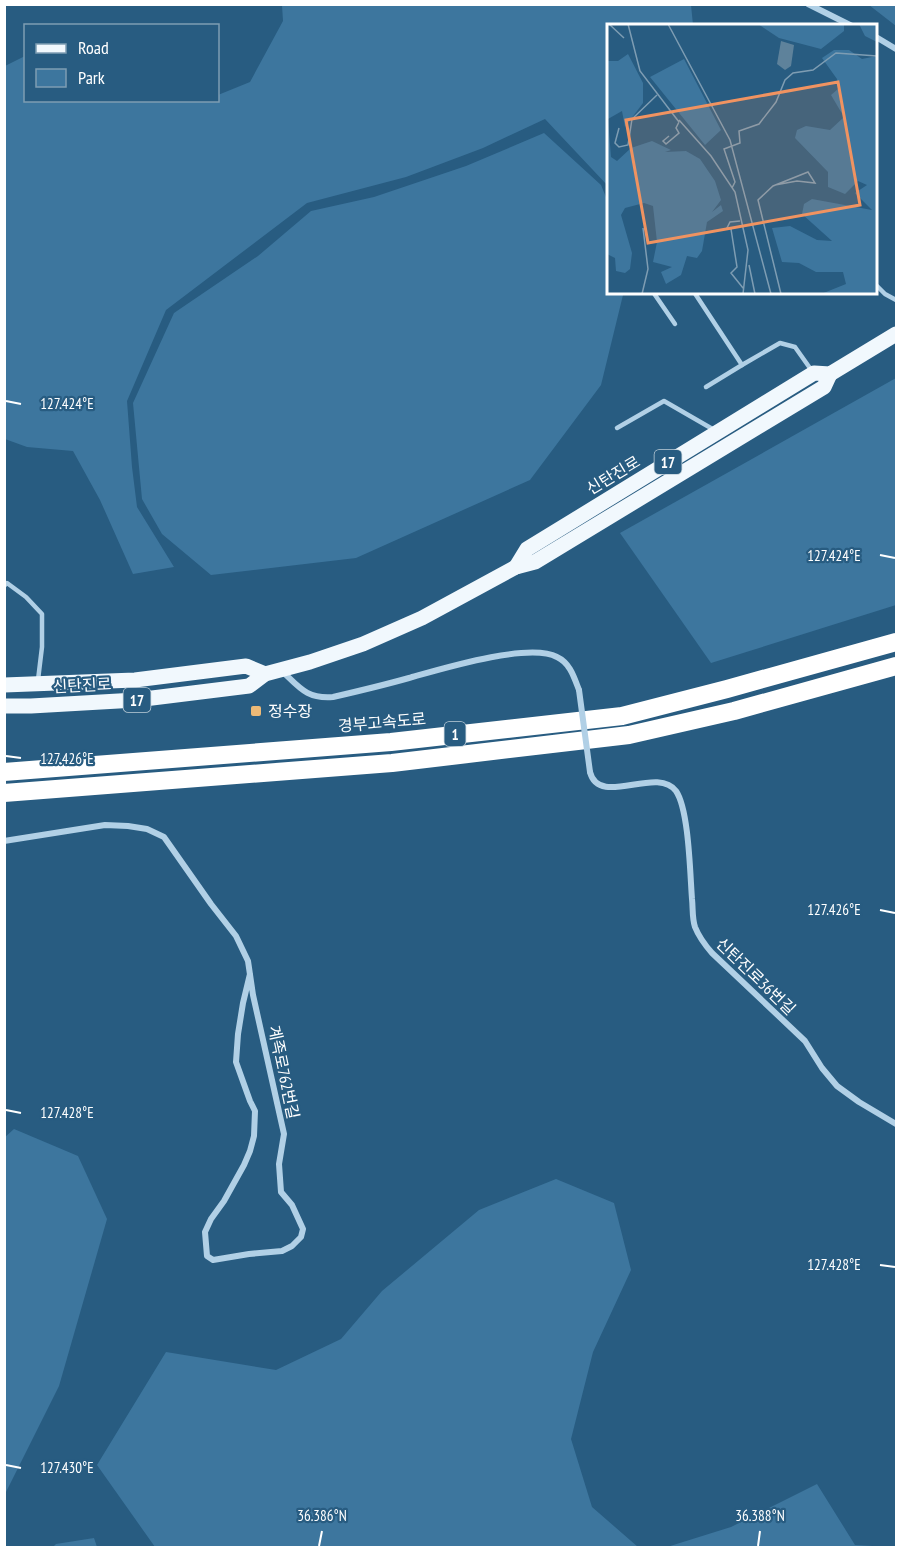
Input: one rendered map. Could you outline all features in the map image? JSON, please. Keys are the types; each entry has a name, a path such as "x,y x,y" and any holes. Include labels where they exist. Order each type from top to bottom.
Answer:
{"highway":[{"name":"경부고속도로","path":"4,772 391,742 622,716 897,642"},
{"name":"1","path":"4,793 392,763 629,735 734,711 897,666"}],"main road":[{"name":"신탄진로","path":"4,706 135,700 249,686 265,674 363,644 422,618 516,567 535,562 824,387 830,374 897,333"},
{"name":"신탄진로","path":"516,567 527,549 814,373"},
{"path":"814,373 830,374"},
{"name":"신탄진로","path":"4,685 135,680 246,666 265,674"}],"street":[{"path":"808,4 848,24"},
{"path":"877,38 897,49"},
{"name":"신탄진로36번길","path":"281,670 303,691 322,698 465,663 523,652 557,656 567,663 579,690 592,780 599,785 612,788 652,782 668,784 676,791 682,806 687,832 694,924 701,940 720,961 805,1041 837,1086 897,1124"},
{"name":"계족로762번길","path":"4,841 105,825 147,829 164,837 236,936 248,961 284,1134 279,1164 281,1192 292,1205 303,1228 301,1237 292,1246 282,1251 213,1260 207,1256 205,1232 244,1165 254,1136 255,1111 236,1062 241,1013 250,974"}],"lane":[{"path":"877,286 885,294 897,300"},
{"path":"654,294 675,324"},
{"path":"695,294 742,365"},
{"path":"706,387 780,343 795,347 814,373"},
{"path":"617,428 664,401 718,432"},
{"path":"4,586 7,583 26,597 42,614 42,647 38,684"}],"green space":[{"path":"282,5 691,5 693,24 607,24 607,185 545,119 483,148 406,177 307,203 166,310 127,401 137,507 174,567 133,574 100,500 73,451 27,447 5,439 5,66 24,56 24,102 219,102 219,95 250,82 283,21"},
{"path":"869,5 896,5 896,26"},
{"path":"544,133 601,185 607,200 607,294 623,295 601,385 530,480 356,558 211,575 162,534 142,499 133,403 174,313 258,256 311,211 374,197 466,166"},
{"path":"896,378 896,605 711,663 620,533"},
{"path":"14,1129 78,1156 107,1219 59,1386 5,1494 4,1138"},
{"path":"556,1179 614,1203 631,1270 593,1352 571,1439 592,1507 638,1547 155,1547 97,1465 166,1352 276,1370 341,1339 382,1291 479,1210"},
{"path":"817,1484 855,1545 890,1547 667,1547 731,1527"},
{"path":"94,1538 97,1547 53,1547 56,1544"}],"place":[{"name":"정수장","path":"256,711"}]}
